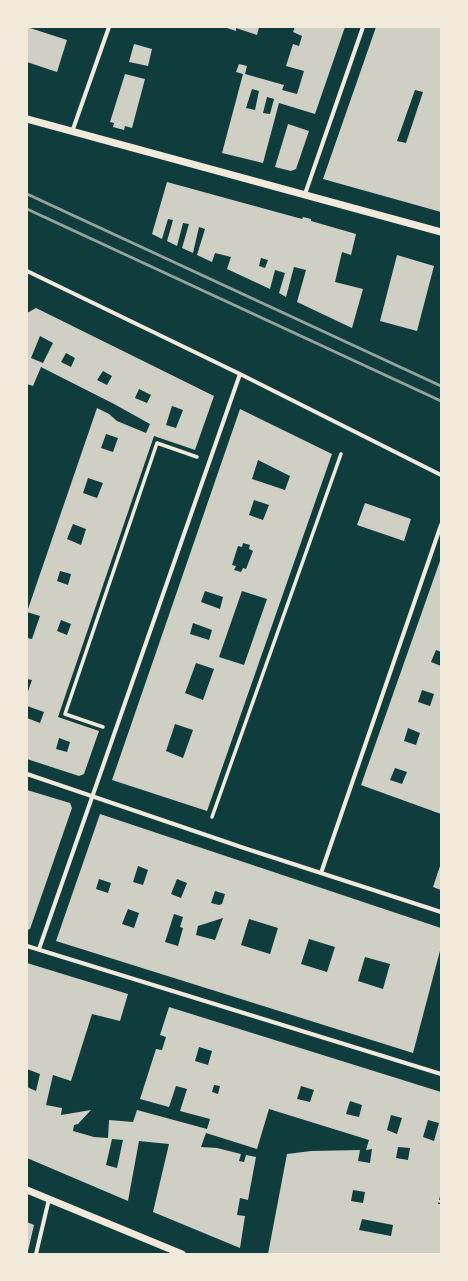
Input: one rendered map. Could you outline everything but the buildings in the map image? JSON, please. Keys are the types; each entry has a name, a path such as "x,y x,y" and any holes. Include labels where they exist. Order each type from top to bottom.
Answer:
{"street":[{"path":"72,132 110,27"},
{"path":"306,194 362,27"},
{"path":"27,120 306,194 441,232"},
{"path":"27,271 240,374 441,475"},
{"path":"39,949 240,374"},
{"path":"103,727 65,714 157,444 197,457"},
{"path":"212,817 341,454"},
{"path":"321,873 441,525"},
{"path":"27,774 248,849 441,912"},
{"path":"27,946 441,1074"},
{"path":"27,1190 182,1254"},
{"path":"36,1254 49,1199"}],"railway":[{"path":"27,194 441,386"},
{"path":"27,209 441,401"}]}
